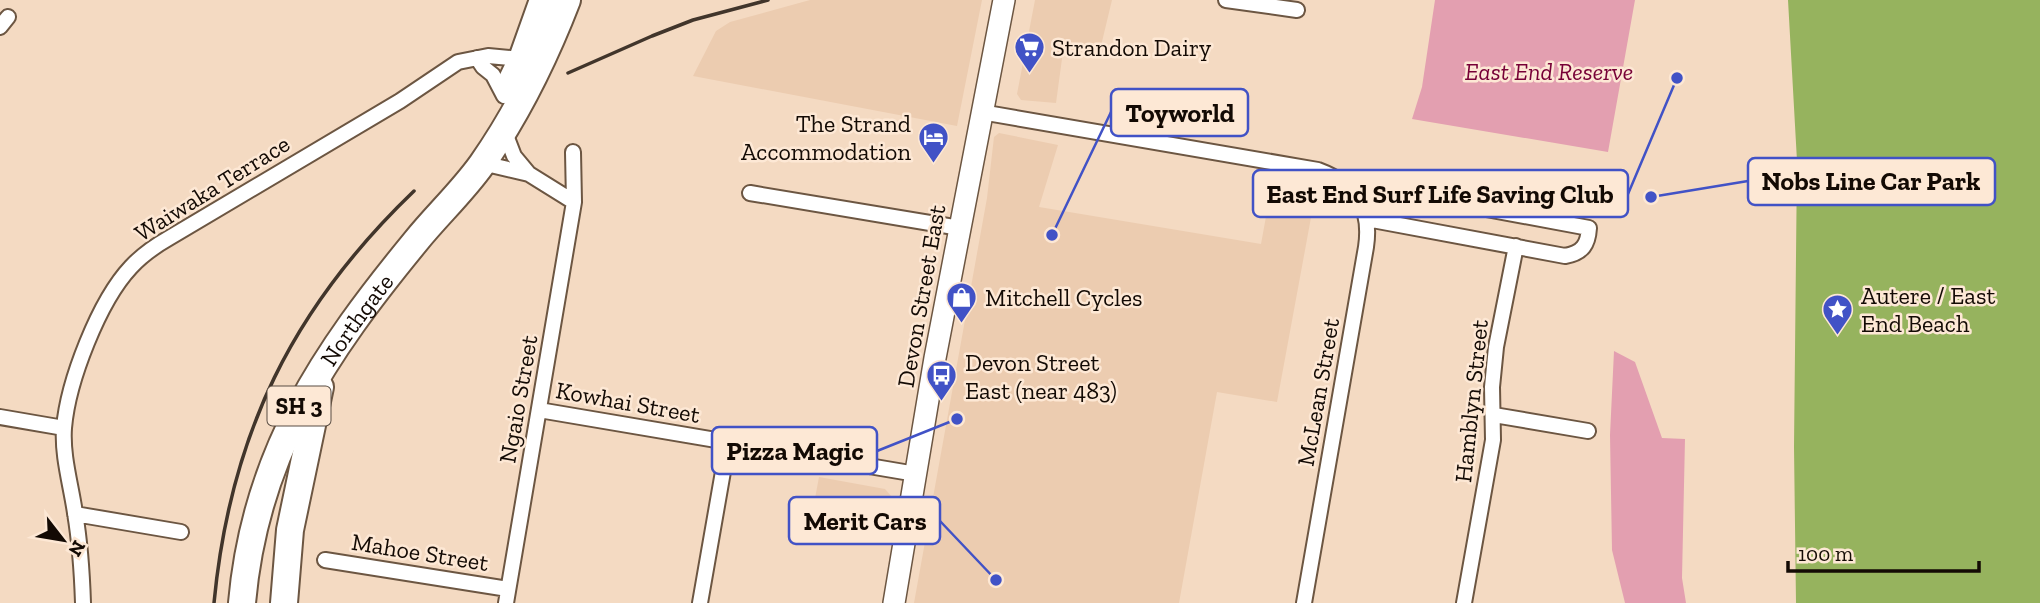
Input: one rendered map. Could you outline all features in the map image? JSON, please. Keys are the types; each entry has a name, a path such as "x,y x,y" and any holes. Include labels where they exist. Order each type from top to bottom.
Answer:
{"highway":[{"name":"Northgate","path":"417,239 504,96 522,58 543,0"},
{"name":"Northgate","path":"242,603 250,550 268,479 298,408 340,340 417,239 467,184 504,130 553,37 568,0"},
{"path":"284,603 290,530 312,420 321,385 340,340"}],"main road":[{"name":"Devon Street East","path":"894,603 981,112 1004,0"}],"street":[{"path":"1226,0 1297,10"},
{"name":"Waiwaka Terrace","path":"83,603 81,555 64,428 75,375 102,311 130,268 148,251 400,101 458,62 488,56 522,58"},
{"path":"477,58 483,68 493,75 504,96"},
{"path":"981,112 1318,170 1345,183 1354,191 1384,190 1589,228 1586,245 1574,255 1565,256 1367,219"},
{"path":"504,130 514,156 529,174 574,202"},
{"name":"Ngaio Street","path":"507,596 574,202 573,152"},
{"path":"482,163 529,174"},
{"name":"McLean Street","path":"1304,603 1366,247 1367,219 1362,203 1354,191"},
{"path":"750,193 960,228"},
{"name":"Hamblyn Street","path":"1464,603 1493,440 1492,387 1496,347 1516,246"},
{"name":"Kowhai Street","path":"539,410 916,474"},
{"path":"1494,415 1588,431"},
{"path":"0,417 64,428"},
{"path":"700,603 728,443"},
{"path":"75,514 181,532"},
{"name":"Mahoe Street","path":"325,560 507,596"}],"shaded area":[{"path":"810,0 982,0 957,126 693,76 716,31 730,22"},
{"path":"1035,0 1112,0 1100,50 1064,44 1056,103 1021,100 1017,94"},
{"name":"Autere / East End Beach","path":"1788,0 2040,0 2040,603 1796,603 1794,447 1797,161"},
{"path":"999,133 1058,145 1039,207 1261,244 1273,178 1317,185 1277,402 1217,392 1179,603 914,603 987,198 994,137"},
{"path":"819,477 885,489 892,497 885,536 810,525"}],"green space":[{"name":"East End Reserve","path":"1435,0 1635,0 1608,152 1412,119 1422,87"},
{"path":"1614,351 1635,362 1662,438 1685,439 1682,578 1686,603 1625,603 1612,550 1610,435"}],"railway":[{"path":"568,73 693,20 768,0"},
{"path":"214,603 222,542 235,484 252,430 274,378 301,328 334,281 371,235 414,191"}],"place":[{"name":"Strandon Dairy","path":"1029,74"},
{"name":"East End Surf Life Saving Club","path":"1677,78"},
{"name":"The Strand Accommodation","path":"934,164"},
{"name":"Nobs Line Car Park","path":"1651,197"},
{"name":"Toyworld","path":"1052,235"},
{"name":"Mitchell Cycles","path":"962,324"},
{"name":"Autere / East End Beach","path":"1838,336"},
{"name":"Devon Street East (near 483)","path":"942,403"},
{"name":"Pizza Magic","path":"957,419"},
{"name":"Merit Cars","path":"996,580"}]}
